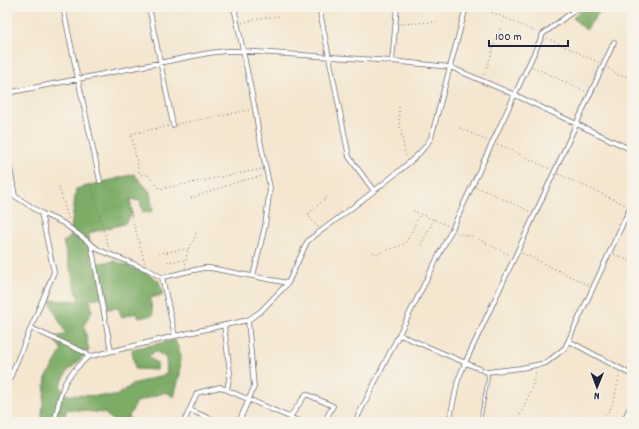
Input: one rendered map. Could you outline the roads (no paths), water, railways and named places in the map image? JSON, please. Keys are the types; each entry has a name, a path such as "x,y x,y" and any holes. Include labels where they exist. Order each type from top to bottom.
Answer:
{"street":[{"path":"63,7 100,181"},
{"path":"149,7 172,125"},
{"path":"234,7 255,109 258,135 270,188 265,226 253,276"},
{"path":"319,7 349,156 374,192"},
{"path":"392,61 396,7"},
{"path":"54,422 65,382 88,357 248,320 261,311 288,284 307,242 310,239 374,192 427,145 431,138 466,7"},
{"path":"355,422 453,229 543,34 579,7"},
{"path":"449,422 458,380 465,363 555,172 614,42"},
{"path":"7,93 209,53 226,51 392,61 450,67 515,95 632,150"},
{"path":"7,151 15,196"},
{"path":"7,191 40,213 63,223 99,250 162,277 210,268 288,284"},
{"path":"400,335 487,372 535,366 546,363 565,348 569,341 631,206"},
{"path":"7,385 54,272 40,213"},
{"path":"91,244 111,351"},
{"path":"162,277 175,336"},
{"path":"239,422 254,387 248,320"},
{"path":"224,325 230,373 227,390"},
{"path":"31,328 86,353 88,357"},
{"path":"569,341 632,375"},
{"path":"184,422 197,393 220,387 301,422"},
{"path":"290,417 306,394 333,406 324,422"},
{"path":"623,422 632,403"},
{"path":"190,410 218,422"}],"lane":[{"path":"480,422 488,378 487,372"}]}
